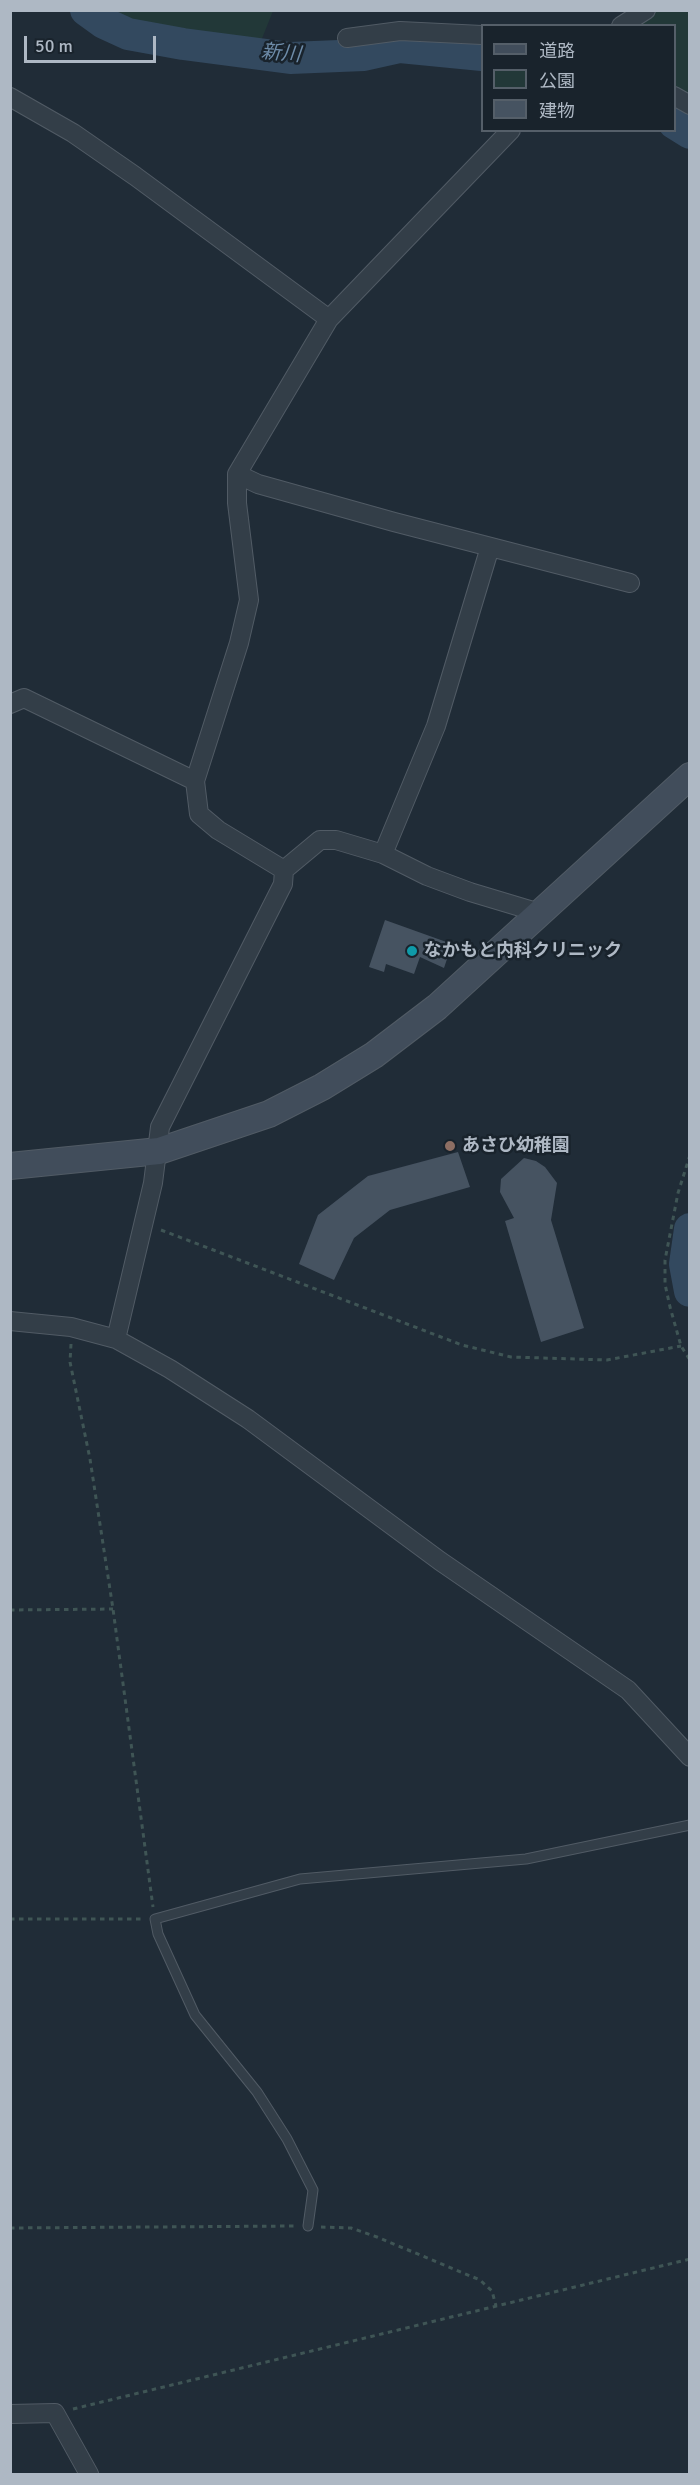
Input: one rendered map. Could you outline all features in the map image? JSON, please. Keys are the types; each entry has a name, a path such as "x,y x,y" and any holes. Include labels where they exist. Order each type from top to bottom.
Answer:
{"street":[{"path":"624,24 646,10"},
{"path":"347,38 400,31 481,35"},
{"path":"10,97 73,133 135,176 329,320"},
{"path":"676,97 690,105"},
{"path":"284,870 218,830 200,814 195,781 239,643 249,600 237,503 237,474 329,320 509,132"},
{"path":"237,474 258,484 630,583"},
{"path":"383,854 436,726 490,547"},
{"path":"10,704 24,698 195,781"},
{"path":"10,1166 159,1151 269,1114 365,1060 437,1007 690,776"},
{"path":"116,1339 159,1151 160,1126 283,884 284,870 320,840 336,840 383,854 438,880 540,914"},
{"path":"10,1321 71,1327 116,1339 170,1369 248,1419 440,1561 628,1690 690,1756"},
{"path":"10,2414 55,2413 89,2475"}],"lane":[{"path":"308,2226 313,2190 287,2139 257,2092 195,2015 158,1934 155,1918 300,1879 526,1859 690,1825"}],"path":[{"path":"690,1155 678,1193 665,1260 665,1284 681,1346 690,1360"},
{"path":"142,1223 462,1345 502,1354 607,1360 681,1346"},
{"path":"10,1919 155,1918 113,1609 90,1459 70,1362 71,1327"},
{"path":"10,1610 113,1609"},
{"path":"10,2228 308,2226 351,2228 480,2280 492,2291 496,2306"},
{"path":"55,2413 690,2259"}],"green space":[{"path":"103,11 273,11 259,46 151,29"},
{"path":"656,11 689,11 689,100 676,94 676,24 633,24"}],"building":[{"name":"なかもと内科クリニック","path":"385,920 452,944 444,968 420,957 414,974 386,964 384,972 369,967"},
{"path":"458,1152 470,1187 390,1210 354,1238 334,1280 299,1264 318,1215 368,1176"},
{"path":"524,1158 536,1161 545,1167 557,1183 551,1220 584,1328 541,1342 505,1221 514,1218 500,1192 501,1179"}],"waterway":[{"name":"新川","path":"86,10 104,23 128,34 183,44 290,58 364,55 400,47 481,55"},
{"name":"新川","path":"676,124 690,133"},
{"name":"新川","path":"690,1229 685,1264 690,1291"}],"place":[{"name":"なかもと内科クリニック","path":"412,951"},
{"name":"あさひ幼稚園","path":"450,1146"}]}
